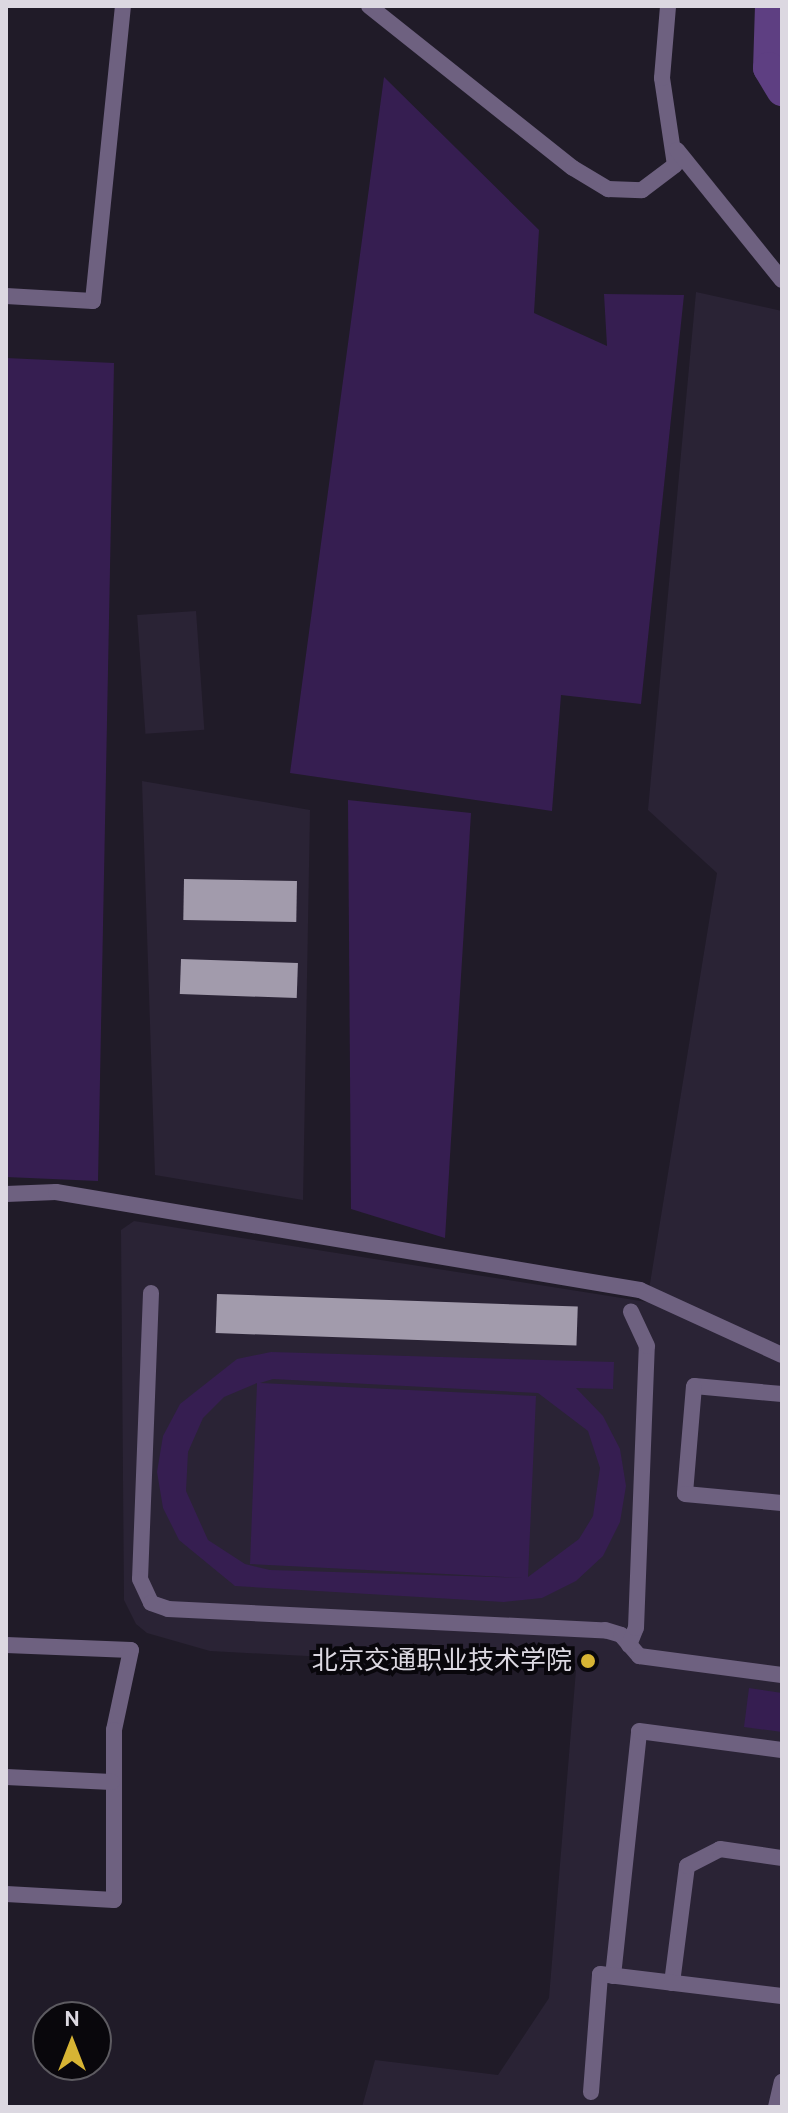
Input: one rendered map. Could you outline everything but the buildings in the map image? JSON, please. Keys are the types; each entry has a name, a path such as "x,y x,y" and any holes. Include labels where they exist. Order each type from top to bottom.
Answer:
{"street":[{"path":"6,296 93,301 123,6"},
{"path":"369,6 573,168 608,189 642,190 661,182 675,165 677,150 662,78 668,6"},
{"path":"677,150 782,280"},
{"path":"6,1194 56,1192 640,1290 782,1355"},
{"path":"151,1293 140,1579 151,1603 168,1609 605,1630 629,1645 639,1656 782,1675"},
{"path":"629,1645 636,1628 647,1346 631,1312"},
{"path":"782,1394 694,1386 685,1494 782,1503"},
{"path":"6,1645 131,1650 114,1730 114,1900 6,1894"},
{"path":"613,1976 639,1731 782,1750"},
{"path":"6,1777 112,1782"},
{"path":"672,1983 687,1866 720,1849 782,1858"},
{"path":"591,2092 600,1974 782,1996"},
{"path":"776,2107 782,2082"}],"shaded area":[{"path":"384,77 539,230 534,313 607,346 604,294 684,295 641,704 561,695 552,811 290,773"},
{"name":"北京交通职业技术学院","path":"696,292 782,311 782,2107 362,2107 375,2060 498,2075 549,1998 576,1670 210,1651 147,1633 136,1624 124,1600 121,1230 134,1221 647,1302 717,873 648,810"},
{"path":"6,358 114,363 98,1181 6,1177"},
{"path":"196,611 204,730 145,734 137,615"},
{"path":"142,781 310,810 303,1200 155,1175"},
{"path":"348,800 471,813 445,1238 351,1209"},
{"path":"271,1352 614,1362 613,1389 576,1388 603,1416 620,1449 626,1486 620,1522 603,1556 576,1581 542,1598 504,1602 235,1586 179,1540 163,1508 157,1472 163,1436 180,1404 237,1359","holes":["273,1379 538,1393 588,1431 600,1468 593,1516 579,1539 528,1577 536,1396 260,1383","257,1383 250,1564 524,1578 270,1570 245,1564 208,1540 186,1491 188,1452 203,1418 224,1397"]},
{"path":"749,1688 782,1693 782,1732 744,1727"}],"waterway":[{"path":"771,6 769,68 782,90"}],"place":[{"name":"北京交通职业技术学院","path":"588,1661"}]}
